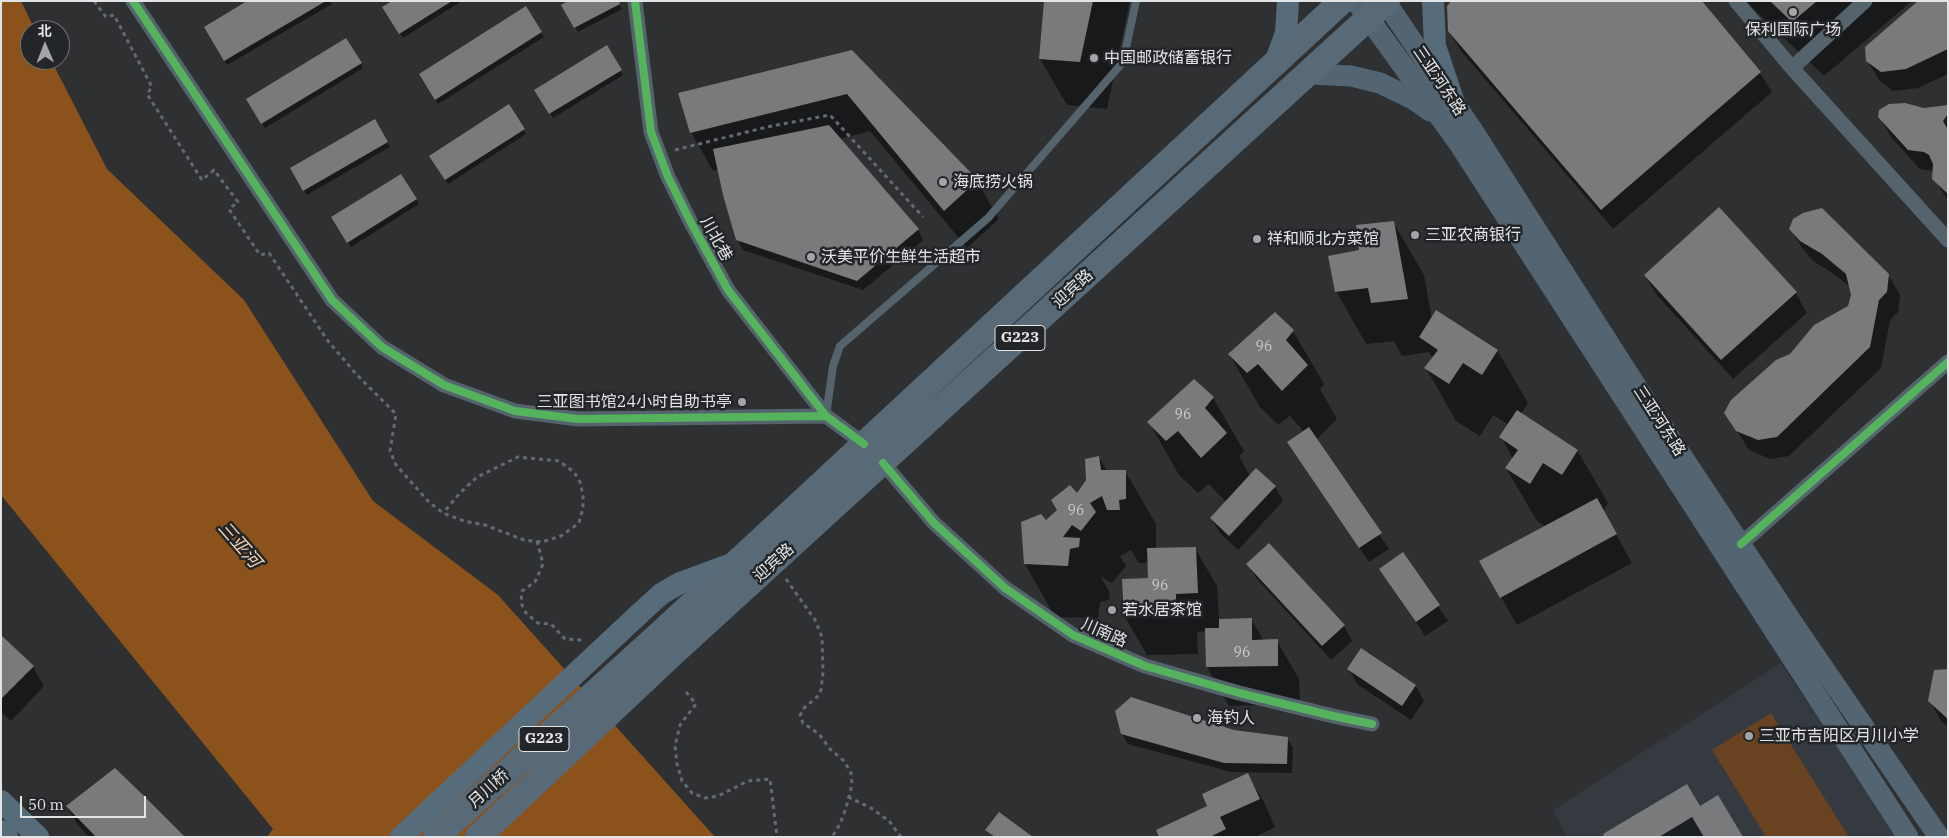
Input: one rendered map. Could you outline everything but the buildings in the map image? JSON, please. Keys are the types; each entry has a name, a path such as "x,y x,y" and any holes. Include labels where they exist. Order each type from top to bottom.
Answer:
{"highway":[{"name":"迎宾路","path":"661,649 738,562 1342,1"},
{"name":"迎宾路","path":"661,649 774,562 1309,74 1377,5"},
{"name":"月川桥","path":"436,837 661,649"},
{"name":"月川桥","path":"478,837 661,649"}],"main road":[{"path":"1275,63 1286,33 1288,1"},
{"path":"1433,1 1436,46 1449,112"},
{"name":"三亚河东路","path":"1377,5 1939,837"},
{"path":"1309,74 1351,76 1380,82 1413,99 1449,112"},
{"name":"三亚河东路","path":"1449,112 1458,142 1908,837"},
{"path":"401,837 661,594 680,583 738,562"},
{"path":"1,801 38,837"},
{"path":"1,831 7,837"}],"street":[{"path":"133,1 332,300 382,347 444,385 515,411 578,419 826,416"},
{"name":"川北巷","path":"635,1 651,132 668,177 689,219 728,290 826,416 864,444"},
{"path":"1736,1 1792,68 1948,240"},
{"path":"1792,68 1865,1"},
{"path":"1741,544 1948,362"},
{"name":"川南路","path":"882,463 934,523 1005,588 1073,635 1145,666 1239,693 1372,724"}],"lane":[{"path":"826,416 833,366 840,346 988,218 1123,62 1136,1"}],"path":[{"path":"94,1 106,17 114,15 152,87 147,94 202,180 214,170 238,202 229,208 260,255 269,252 328,341 357,375 396,414 390,451 396,465 429,502 443,514 485,525 524,540 542,542 561,536 578,523 583,508 583,494 580,482 574,472 558,461 518,457 477,477 461,492 443,514"},
{"path":"659,154 767,127 830,114 923,217"},
{"path":"537,541 543,564 535,582 522,591 521,603 526,613 538,623 551,624 565,639 585,640"},
{"path":"774,562 815,620 822,637 824,672 821,690 817,697 803,709 800,716 803,723 819,734 830,749 844,761 851,773 852,785 840,824 832,837"},
{"path":"686,692 696,704 680,725 675,746 677,764 682,780 692,793 705,798 718,796 748,781 770,779 778,837"},
{"path":"848,797 871,808 889,821 901,837"}],"shaded area":[{"name":"三亚市吉阳区月川小学","path":"1781,663 1897,837 1567,837 1553,810"},
{"path":"1771,713 1849,837 1766,837 1712,750"}],"water":[{"name":"三亚河","path":"1,1 21,1 30,20 20,20 20,70 56,70 107,169 244,300 373,501 498,595 715,837 267,837 273,829 1,495"}],"cycle path":[{"path":"133,1 332,300 382,347 444,385 515,411 578,419 826,416"},
{"path":"635,1 651,132 668,177 689,219 728,290 826,416 864,444"},
{"path":"1741,544 1948,362"},
{"path":"883,463 934,523 1005,588 1073,635 1145,666 1239,693 1372,724"}],"place":[{"name":"保利国际广场","path":"1793,12"},
{"name":"中国邮政储蓄银行","path":"1094,58"},
{"name":"海底捞火锅","path":"943,182"},
{"name":"三亚农商银行","path":"1415,235"},
{"name":"祥和顺北方菜馆","path":"1257,239"},
{"name":"沃美平价生鲜生活超市","path":"811,257"},
{"name":"三亚图书馆24小时自助书亭","path":"742,402"},
{"name":"若水居茶馆","path":"1112,610"},
{"name":"海钓人","path":"1197,718"},
{"name":"三亚市吉阳区月川小学","path":"1749,736"}]}
